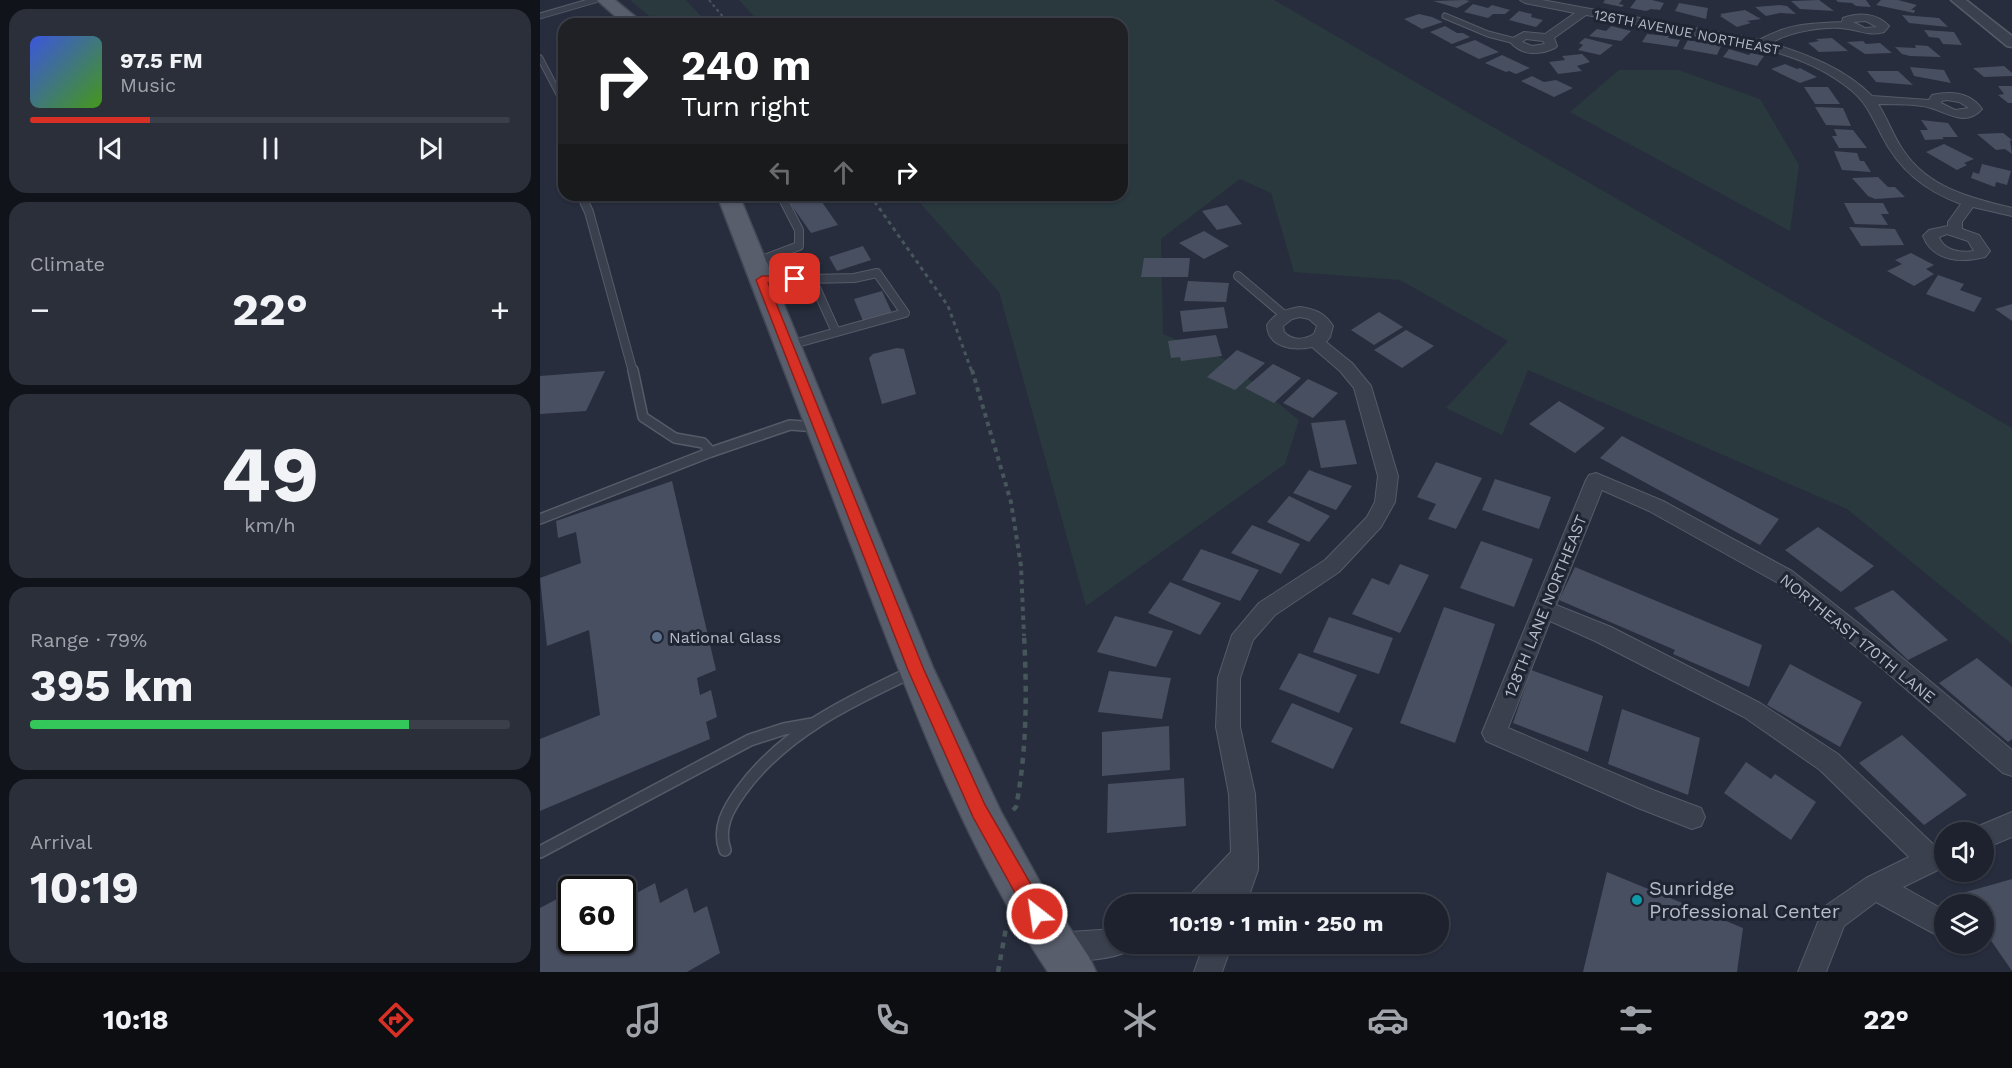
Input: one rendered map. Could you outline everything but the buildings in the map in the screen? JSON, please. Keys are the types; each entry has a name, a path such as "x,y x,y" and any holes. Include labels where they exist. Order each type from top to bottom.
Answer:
{"main road":[{"path":"605,0 628,18"},
{"path":"730,201 916,670 974,801 1065,960"}],"street":[{"name":"126TH AVENUE NORTHEAST","path":"1526,0 1761,44 1792,53 1833,72 1857,88 1869,100 1906,166 1947,194 1969,202 2012,212"},
{"path":"1958,0 2012,43"},
{"path":"1515,41 1519,37 1529,35 1546,38 1583,12"},
{"path":"1761,44 1794,28 1848,25"},
{"path":"1869,100 1935,104"},
{"path":"1955,231 1955,222 1969,202"},
{"path":"1237,894 1245,870 1245,856 1242,794 1228,728 1229,678 1243,635 1267,609 1332,566 1374,522 1385,502 1388,476 1362,386 1347,367 1315,341 1325,332 1322,321 1309,314 1284,315"},
{"name":"128TH LANE NORTHEAST","path":"1596,480 1494,733 1647,800 1692,817"},
{"name":"NORTHEAST 170TH LANE","path":"1596,480 1656,506 1785,577 1892,663 2012,765"},
{"path":"1543,609 1638,651 1752,710 1829,762 1934,853"},
{"path":"1994,832 2012,824"},
{"path":"1210,894 1245,856"},
{"path":"1812,972 1834,917 1875,887 1934,858"},
{"path":"1875,887 1934,919"},
{"path":"1065,960 1104,946"},
{"path":"1208,972 1214,954"}],"lane":[{"path":"540,16 595,0"},
{"path":"1445,16 1488,34 1515,41"},
{"path":"541,62 558,93"},
{"path":"584,201 628,350 643,417 675,438 703,443 711,453"},
{"path":"759,271 799,246 799,230 784,201"},
{"path":"759,271 812,279 854,278 877,273 905,313 788,345"},
{"path":"1238,276 1284,315"},
{"path":"812,279 836,332"},
{"path":"540,519 790,425 820,428"},
{"path":"725,850 721,841 722,820 744,786 773,754 812,724 916,670"},
{"path":"540,852 750,740 784,729 812,724"}],"path":[{"path":"709,0 724,18"},
{"path":"874,201 948,306 981,395 1011,502 1021,567 1026,669 1022,776 1016,807 990,831"},
{"path":"998,972 1006,927"}],"shaded area":[{"path":"630,0 686,0 702,18 652,18"},
{"path":"739,0 1274,0 2012,428 2012,644 1847,509 1528,370 1502,435 1446,408 1508,341 1400,280 1294,272 1271,193 1240,179 1161,239 1163,334 1224,359 1299,420 1285,464 1086,606 999,292 918,201 1128,201 1128,18 756,18"},
{"path":"1619,70 1678,70 1760,99 1799,165 1790,231 1570,112"}],"place":[{"name":"National Glass","path":"657,637"},
{"name":"Sunridge Professional Center","path":"1637,900"}],"route":[{"path":"795,279 762,280 916,670 942,730 979,811 1037,914"}]}
